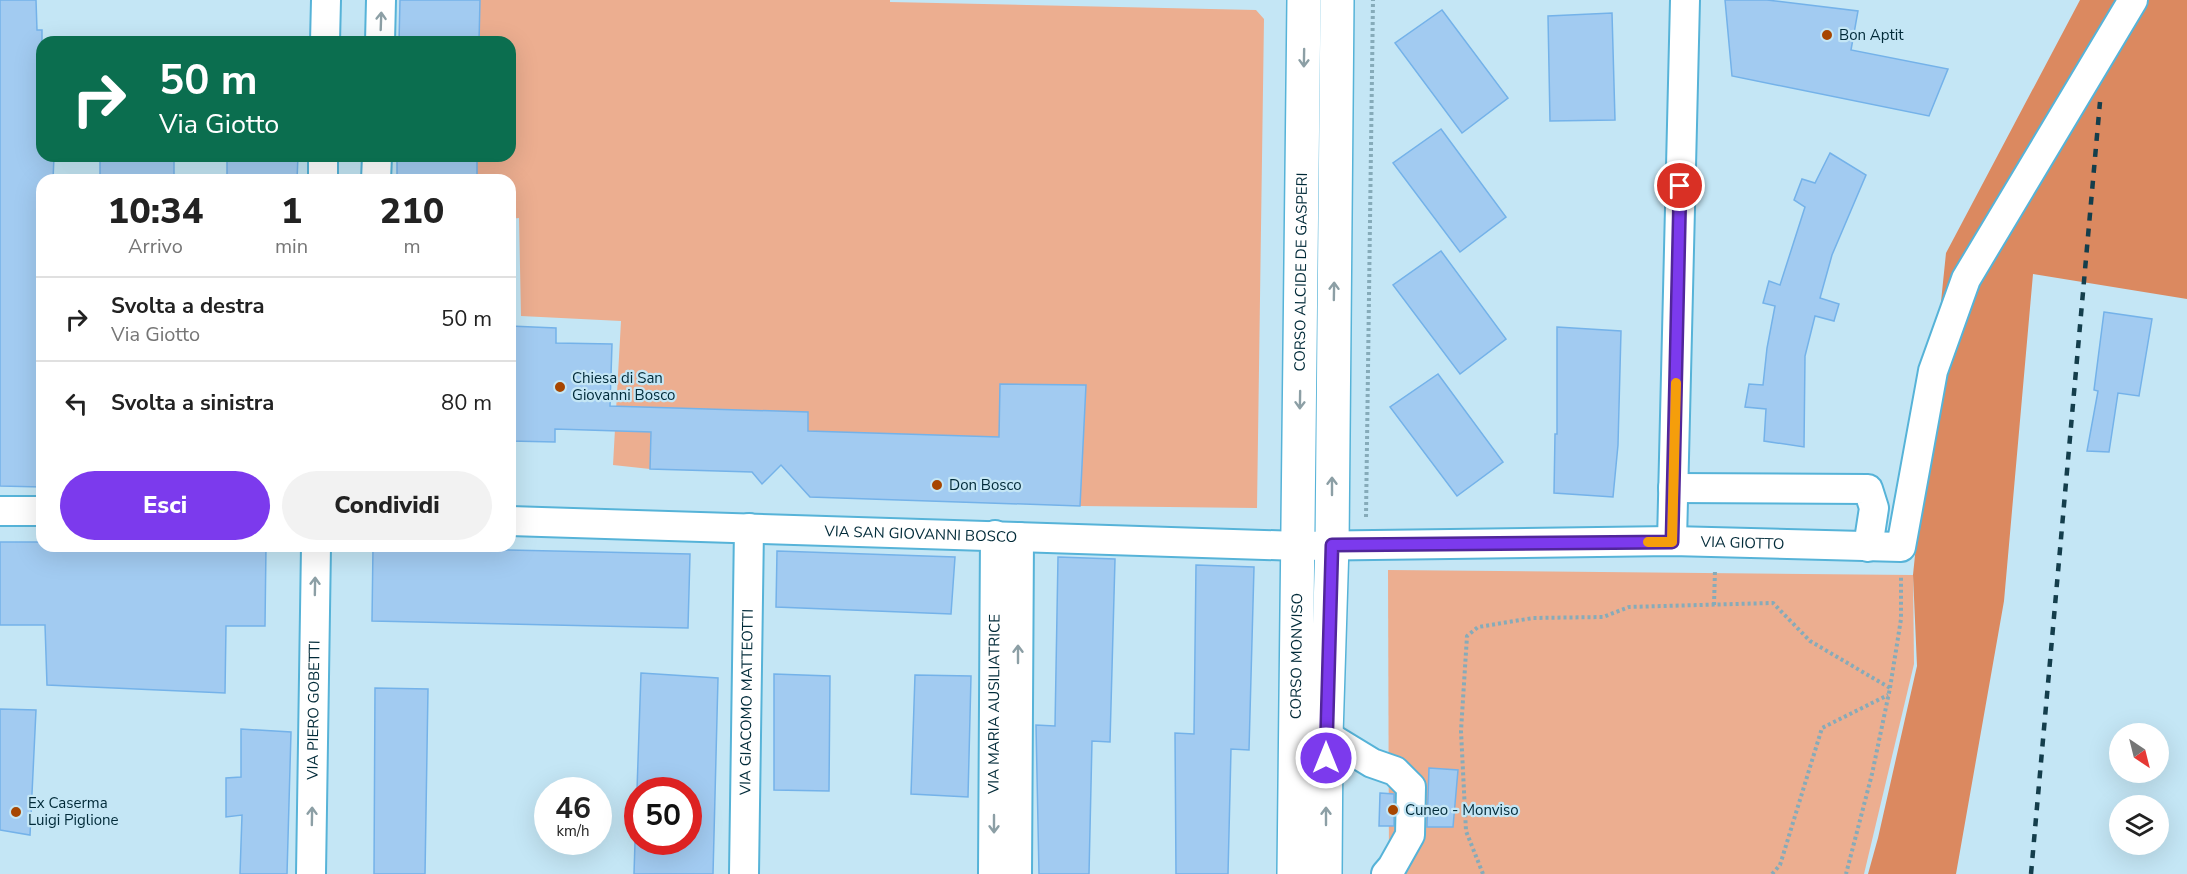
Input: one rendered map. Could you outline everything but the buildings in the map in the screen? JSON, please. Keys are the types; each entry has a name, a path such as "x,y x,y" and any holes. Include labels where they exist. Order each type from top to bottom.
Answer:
{"main road":[{"name":"CORSO ALCIDE DE GASPERI","path":"1298,546 1305,0"},
{"path":"1332,545 1337,0"},
{"name":"CORSO MONVISO","path":"1325,874 1326,735 1332,545"},
{"name":"CORSO MONVISO","path":"1294,874 1298,546"}],"street":[{"path":"325,36 326,0"},
{"path":"380,36 381,0"},
{"path":"1672,542 1685,0"},
{"path":"1900,547 1933,371 1966,279 2133,0"},
{"path":"1673,488 1868,489 1874,508 1868,547"},
{"path":"0,511 36,511"},
{"name":"VIA SAN GIOVANNI BOSCO","path":"516,521 1298,546 1332,545"},
{"name":"VIA GIACOMO MATTEOTTI","path":"744,874 749,528"},
{"name":"VIA MARIA AUSILIATRICE","path":"993,874 1007,536"},
{"name":"VIA MARIA AUSILIATRICE","path":"1007,536 1017,874"},
{"name":"VIA GIOTTO","path":"1332,545 1672,542 1900,547"},
{"name":"VIA PIERO GOBETTI","path":"311,874 316,552"},
{"path":"1326,735 1372,763 1395,771 1411,787 1410,835 1386,874"}],"path":[{"path":"1714,605 1716,544"},
{"path":"1846,874 1872,774 1890,688 1901,618 1900,547"},
{"path":"1483,874 1466,831 1461,730 1467,636 1478,627 1533,618 1603,617 1629,607 1773,603 1810,641 1890,688"},
{"path":"1772,874 1780,865 1822,728 1888,694"}],"shaded area":[{"path":"400,0 890,0 890,2 1256,10 1264,19 1257,508 1080,506 810,497 781,465 762,484 752,472 650,469 613,465 621,321 521,316 516,174 397,174 397,162 516,162 516,36 399,36"},
{"path":"2080,0 2187,0 2187,299 2033,274 2004,601 1956,874 1868,874 1917,666 1913,575 1946,253"},
{"path":"1388,570 1913,575 1914,664 1864,874 1389,874"}],"railway":[{"path":"2031,874 2100,102"}],"slow traffic":[{"path":"1648,542 1672,542 1676,383"}],"place":[{"name":"Bon Aptit","path":"1827,35"},
{"name":"Chiesa di San Giovanni Bosco","path":"560,387"},
{"name":"Don Bosco","path":"937,485"},
{"name":"Cuneo - Monviso","path":"1393,810"},
{"name":"Ex Caserma Luigi Piglione","path":"16,812"}],"route":[{"path":"1326,758 1332,545 1672,542 1680,186"}]}
